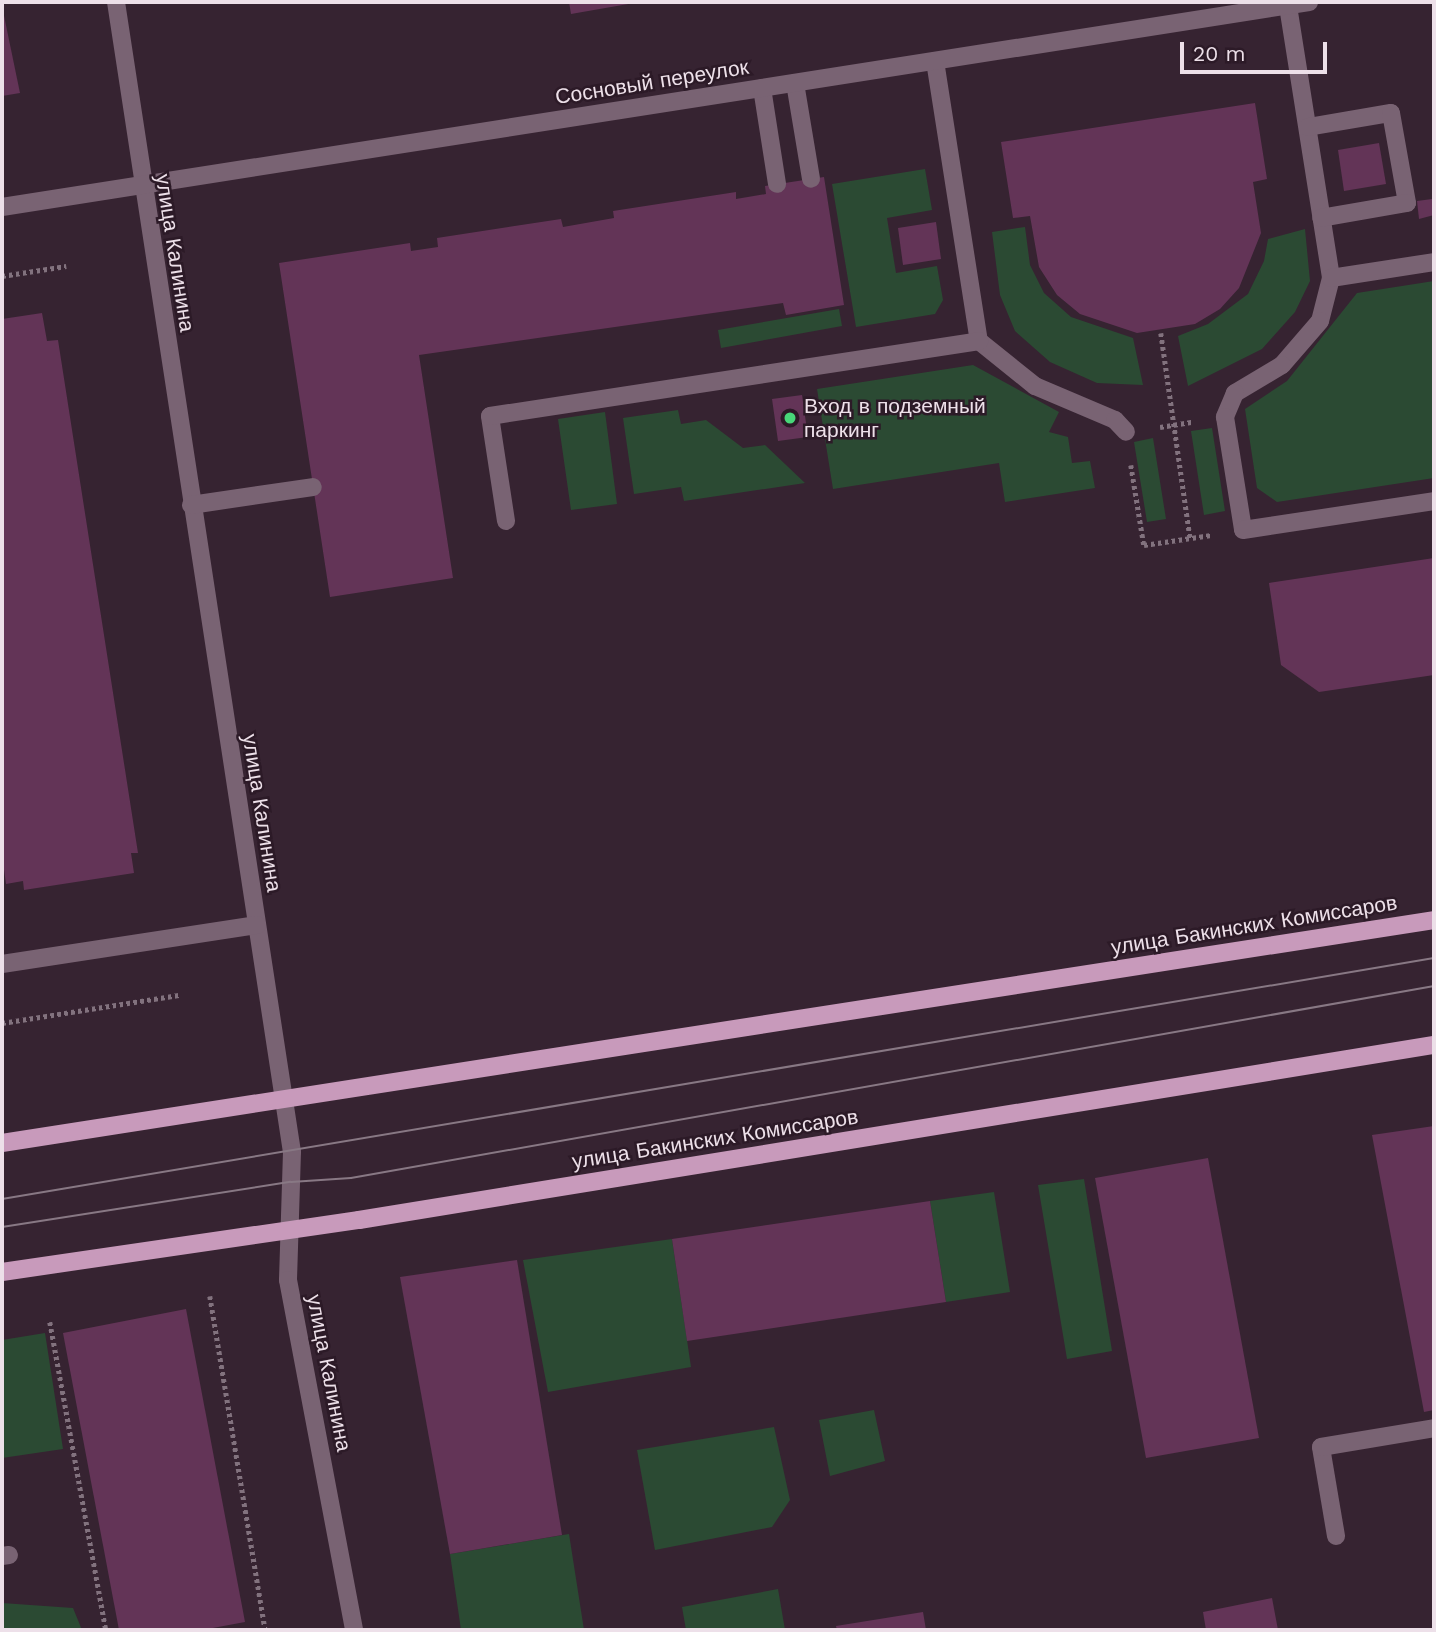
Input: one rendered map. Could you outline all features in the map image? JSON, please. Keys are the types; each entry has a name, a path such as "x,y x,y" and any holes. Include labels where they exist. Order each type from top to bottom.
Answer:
{"main road":[{"name":"улица Бакинских Комиссаров","path":"2,1143 1434,920"},
{"name":"улица Бакинских Комиссаров","path":"2,1272 1434,1045"}],"street":[{"name":"улица Калинина","path":"116,2 141,186 292,1152 288,1280 355,1630"},
{"name":"Сосновый переулок","path":"2,207 1309,2"},
{"path":"1288,5 1331,278 1320,321 1282,365 1235,393 1225,417 1243,530 1434,500"},
{"path":"935,61 979,341 1035,386 1115,420 1126,432"},
{"path":"796,83 811,179"},
{"path":"762,88 777,184"},
{"path":"1308,127 1391,113 1407,203 1321,218"},
{"path":"1331,278 1434,262"},
{"path":"506,520 489,416 979,341"},
{"path":"191,505 313,487"},
{"path":"2,964 257,925"},
{"path":"1336,1536 1321,1447 1434,1428"}],"path":[{"path":"2,276 65,267"},
{"path":"1161,333 1177,424 1190,538"},
{"path":"1225,417 1126,432 1144,545 1243,530"},
{"path":"2,1023 179,995"},
{"path":"210,1296 265,1630"},
{"path":"50,1322 106,1630"}],"green space":[{"path":"925,169 932,210 887,218 896,273 937,266 943,300 935,314 856,327 832,184"},
{"path":"1025,227 1030,265 1044,293 1071,317 1133,338 1143,385 1097,383 1050,362 1015,331 1000,295 992,232"},
{"path":"1305,229 1310,281 1295,312 1262,349 1188,386 1178,336 1208,324 1248,294 1264,261 1268,239"},
{"path":"1434,281 1434,478 1277,502 1257,488 1245,409 1287,381 1357,293"},
{"path":"839,309 842,326 721,348 718,330"},
{"path":"973,365 1059,412 1049,432 1068,437 1072,463 1090,461 1095,488 1005,502 999,463 833,489 817,389"},
{"path":"678,410 681,424 706,420 743,448 765,445 805,483 684,501 681,487 634,494 623,418"},
{"path":"605,412 617,504 571,510 558,419"},
{"path":"1212,428 1225,511 1204,515 1191,431"},
{"path":"1153,438 1166,519 1147,522 1134,442"},
{"path":"1084,1179 1112,1351 1067,1359 1038,1185"},
{"path":"994,1192 1010,1292 946,1302 930,1201"},
{"path":"672,1239 691,1367 548,1392 523,1260"},
{"path":"45,1333 63,1449 2,1458 2,1340"},
{"path":"874,1410 885,1461 830,1476 819,1420"},
{"path":"774,1427 790,1500 772,1527 655,1550 637,1450"},
{"path":"569,1534 584,1630 461,1630 450,1554"},
{"path":"778,1589 785,1630 686,1630 682,1607"},
{"path":"2,1603 73,1608 82,1630 2,1630"}],"building":[{"path":"569,2 634,2 634,3 571,14"},
{"path":"2,6 20,93 2,96"},
{"path":"1255,103 1267,179 1253,182 1261,233 1239,288 1220,309 1195,324 1137,333 1080,314 1057,295 1039,267 1030,216 1013,218 1001,142"},
{"path":"1379,143 1386,184 1344,191 1338,150"},
{"path":"824,177 844,305 786,315 783,303 419,355 453,578 330,597 279,263 410,243 411,251 438,247 437,238 561,219 563,227 614,218 613,211 736,192 736,199 766,194 765,186"},
{"path":"1432,199 1434,215 1419,219 1417,201"},
{"path":"936,222 941,259 903,265 898,228"},
{"path":"42,313 47,341 58,340 138,853 131,853 134,873 24,890 23,881 6,884 2,855 2,319"},
{"name":"Вход в подземный паркинг","path":"802,395 808,437 778,441 772,399"},
{"path":"1434,558 1434,675 1319,692 1281,665 1269,583"},
{"path":"1434,1126 1434,1410 1424,1412 1372,1135"},
{"path":"1208,1158 1259,1438 1146,1458 1095,1178"},
{"path":"930,1201 946,1302 687,1341 672,1239"},
{"path":"517,1260 562,1535 450,1554 400,1277"},
{"path":"186,1309 245,1622 202,1630 119,1630 63,1333"},
{"path":"1272,1598 1278,1630 1206,1630 1203,1612"},
{"path":"923,1612 926,1630 837,1630 836,1626"}],"tram line":[{"path":"2,1199 1434,958"},
{"path":"2,1227 291,1182 351,1178 1434,986"}],"place":[{"name":"Вход в подземный паркинг","path":"790,418"}]}
